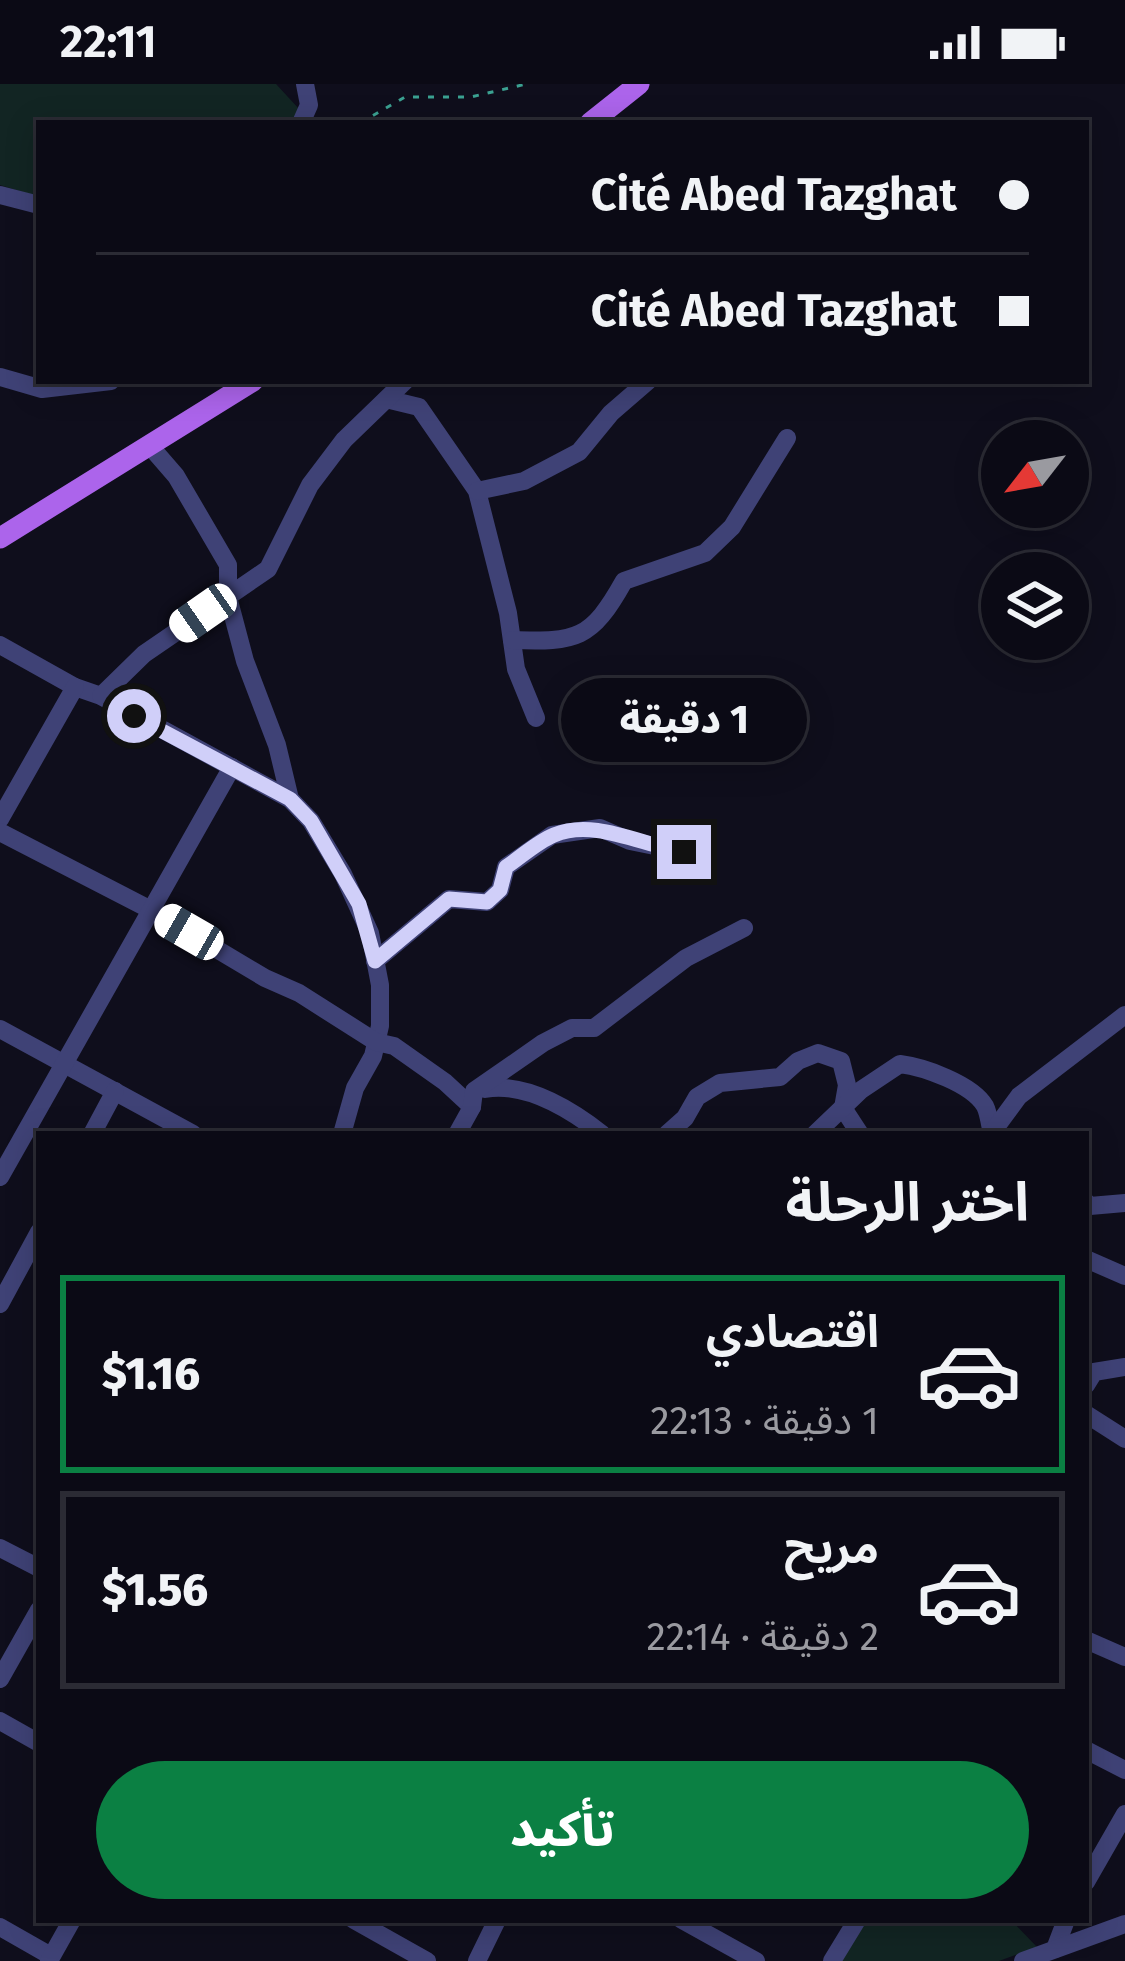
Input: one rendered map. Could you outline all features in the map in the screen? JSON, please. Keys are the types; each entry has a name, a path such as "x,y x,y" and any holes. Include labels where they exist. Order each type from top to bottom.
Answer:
{"main road":[{"path":"594,120 639,84"},
{"path":"0,538 248,384"}],"street":[{"path":"287,84 305,114"},
{"path":"305,84 305,114"},
{"path":"5,202 36,205"},
{"path":"0,377 42,389 86,384"},
{"path":"101,696 144,654 268,568 310,485 344,440 403,384"},
{"path":"477,491 524,481 579,452 611,413 645,384"},
{"path":"390,400 419,407 477,491 516,669 536,718"},
{"path":"512,640 565,642 605,616 624,581 705,553 732,527 787,438"},
{"path":"150,446 176,476 228,565 228,597 290,799"},
{"path":"0,645 290,799 311,821 359,904 380,985 373,1056 355,1088 342,1131"},
{"path":"0,819 75,688"},
{"path":"0,1177 232,767"},
{"path":"375,961 449,899 487,902 500,890 506,867 552,835 600,828 630,841 684,852"},
{"path":"0,832 151,910 376,1042 394,1046 473,1099"},
{"path":"459,1131 473,1099 543,1043 572,1028 594,1028 686,958 744,928"},
{"path":"993,1131 1019,1096 1125,1015"},
{"path":"0,1029 115,1091 161,1126"},
{"path":"671,1131 686,1118 697,1097 720,1083 780,1077 798,1060 818,1053 841,1061 847,1085 843,1108 858,1131"},
{"path":"818,1131 861,1090 900,1064 926,1068 971,1091 987,1108 991,1131"},
{"path":"473,1099 510,1085 555,1103 597,1131"},
{"path":"94,1131 115,1091"},
{"path":"1089,1208 1125,1203"},
{"path":"0,1304 36,1238"},
{"path":"1089,1260 1125,1276"},
{"path":"1089,1380 1094,1372 1125,1367"},
{"path":"1089,1416 1125,1439"},
{"path":"0,1548 36,1566"},
{"path":"0,1679 36,1615"},
{"path":"1089,1641 1122,1648"},
{"path":"0,1721 36,1741"},
{"path":"1089,1752 1125,1770"},
{"path":"1089,1872 1125,1814"},
{"path":"0,1927 50,1959 70,1923"},
{"path":"359,1923 427,1961"},
{"path":"477,1961 495,1923"},
{"path":"687,1923 756,1961"},
{"path":"832,1961 855,1923"},
{"path":"1060,1955 1065,1923"},
{"path":"1023,1961 1060,1955 1125,1924"}],"path":[{"path":"365,120 404,97 471,97 526,84"}],"green space":[{"path":"0,84 276,84 300,110 295,120 36,120 36,196 0,185"},
{"path":"863,1923 1014,1923 1037,1947 999,1961 839,1961"}],"route":[{"path":"134,716 290,799 311,821 359,904 375,961 449,899 487,902 500,890 506,867 552,835 600,828 630,841 684,852"}]}
